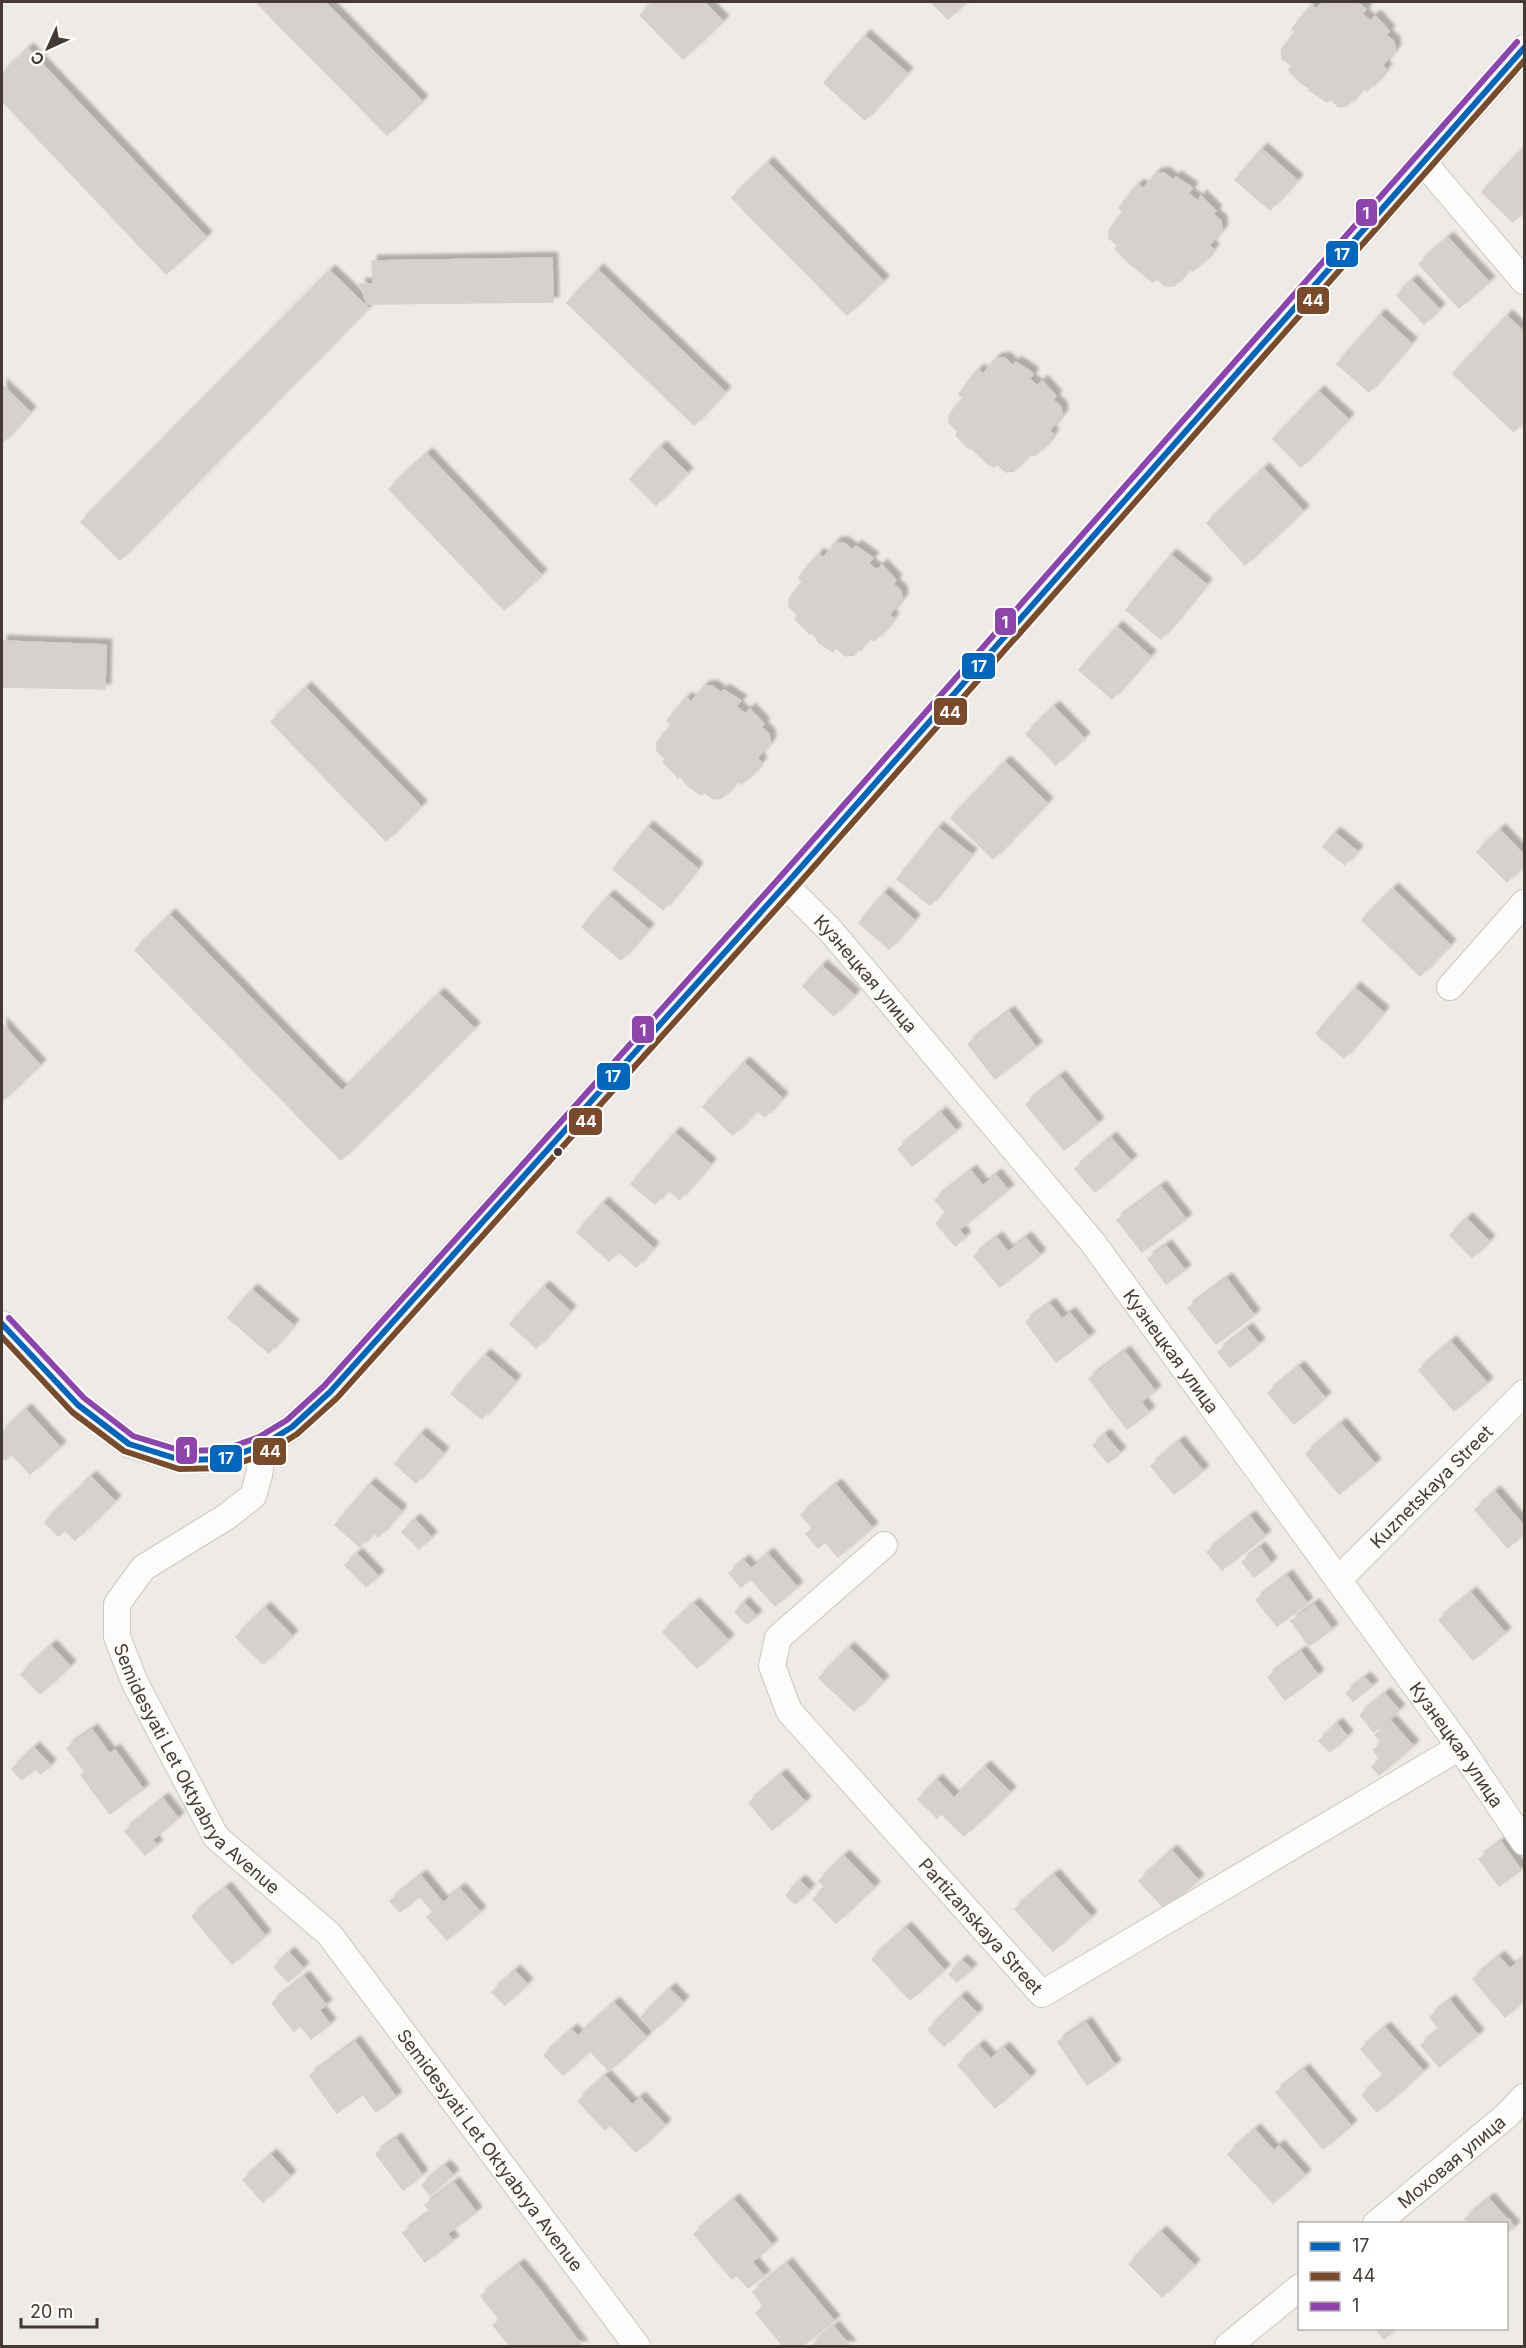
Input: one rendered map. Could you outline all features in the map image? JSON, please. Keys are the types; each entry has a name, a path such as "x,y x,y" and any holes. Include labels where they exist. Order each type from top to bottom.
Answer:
{"street":[{"path":"2,1324 78,1405 129,1444 181,1460 225,1459 263,1445 292,1426 330,1392 785,885 1524,48"},
{"path":"1424,163 1524,281"},
{"name":"Кузнецкая улица","path":"785,885 831,931 1093,1244 1460,1747 1524,1842"},
{"path":"1450,987 1524,903"},
{"name":"Kuznetskaya Street","path":"1338,1580 1524,1394"},
{"name":"Semidesyati Let Oktyabrya Avenue","path":"263,1445 259,1475 253,1496 226,1517 143,1568 117,1604 117,1637 135,1683 216,1837 328,1934 637,2346"},
{"name":"Partizanskaya Street","path":"884,1545 778,1638 772,1666 789,1711 1042,1994 1460,1747"},
{"name":"Моховая улица","path":"1377,2222 1506,2116 1524,2097"},
{"path":"1228,2346 1298,2288"}],"building":[{"path":"256,2 325,2 422,101 387,135"},
{"path":"654,2 704,2 723,21 683,59 640,15"},
{"path":"931,2 966,2 948,19"},
{"path":"1323,2 1356,2 1366,9 1362,14 1370,21 1375,16 1377,18 1389,31 1386,35 1394,42 1395,50 1382,66 1386,69 1378,80 1367,91 1363,88 1347,106 1339,107 1330,99 1327,102 1309,90 1311,89 1291,73 1289,70 1292,66 1282,58 1281,50 1296,32 1292,29 1312,5 1316,9"},
{"path":"865,36 907,73 865,120 824,83"},
{"path":"28,49 206,237 166,274 2,101 2,74"},
{"path":"1262,149 1297,180 1270,210 1235,180"},
{"path":"1522,150 1524,152 1524,210 1513,222 1482,192"},
{"path":"768,163 883,281 847,315 732,198"},
{"path":"1164,173 1173,180 1176,177 1191,187 1188,193 1198,201 1201,196 1216,211 1213,214 1221,221 1222,230 1209,245 1213,249 1205,260 1193,271 1189,268 1174,286 1165,286 1157,279 1153,282 1150,280 1115,249 1118,246 1109,238 1109,230 1123,212 1119,208 1133,190 1139,185 1143,189 1156,174"},
{"path":"1448,238 1489,282 1459,308 1419,264"},
{"path":"552,258 553,302 367,304 360,284 373,284 372,261"},
{"path":"598,270 725,392 694,425 567,303"},
{"path":"330,271 368,308 248,430 209,393"},
{"path":"1412,281 1439,309 1424,324 1397,295"},
{"path":"1380,315 1411,343 1369,392 1337,364"},
{"path":"1507,316 1524,332 1524,421 1514,432 1453,374"},
{"path":"1005,358 1013,366 1016,362 1031,372 1033,374 1029,379 1038,386 1042,381 1044,383 1056,396 1053,400 1061,407 1062,415 1049,431 1053,434 1044,447 1034,456 1030,453 1014,471 1006,472 997,464 994,467 988,464 968,448 956,435 958,431 949,423 949,415 964,397 959,394 971,378 979,370 983,374 996,359"},
{"path":"2,385 30,412 2,443"},
{"path":"1319,392 1348,419 1301,467 1273,439"},
{"path":"209,393 248,430 120,560 81,522"},
{"path":"661,447 687,473 656,505 630,479"},
{"path":"427,454 541,575 504,610 389,489"},
{"path":"1264,469 1303,511 1245,565 1207,523"},
{"path":"836,543 844,543 853,550 856,546 873,558 868,563 877,570 882,565 896,580 893,584 901,591 902,599 889,615 893,618 874,641 869,637 854,655 846,656 836,648 833,652 818,642 817,638 795,619 798,615 789,607 789,599 803,581 799,578 803,572 819,554 823,558"},
{"path":"1171,555 1206,584 1161,639 1126,610"},
{"path":"1117,627 1150,656 1112,699 1079,670"},
{"path":"2,641 106,645 105,689 2,687"},
{"path":"712,686 721,693 724,690 741,701 736,706 745,714 750,709 764,724 761,727 769,734 770,743 757,758 761,762 742,784 737,780 722,798 714,799 704,792 702,795 695,791 680,776 678,778 663,762 666,759 657,751 657,742 672,725 667,721 679,706 687,698 691,702 704,687"},
{"path":"306,688 421,806 386,841 271,722"},
{"path":"1054,707 1084,738 1056,765 1026,734"},
{"path":"1005,762 1047,803 993,859 951,818"},
{"path":"648,827 697,868 663,910 613,869"},
{"path":"938,828 971,854 930,905 897,879"},
{"path":"1500,830 1524,855 1524,864 1507,882 1477,852"},
{"path":"1335,833 1357,851 1345,865 1323,847"},
{"path":"1393,889 1450,945 1420,976 1362,920"},
{"path":"884,893 914,920 889,949 859,923"},
{"path":"609,896 648,929 621,960 582,927"},
{"path":"170,915 279,1027 244,1061 135,950"},
{"path":"822,966 854,995 834,1016 803,986"},
{"path":"1355,988 1383,1012 1344,1058 1316,1034"},
{"path":"439,994 474,1028 407,1095 373,1060"},
{"path":"1009,1012 1036,1047 995,1079 968,1044"},
{"path":"2,1024 40,1065 2,1101"},
{"path":"279,1027 318,1067 283,1101 244,1061"},
{"path":"373,1060 407,1095 341,1160 283,1101 318,1067 342,1091"},
{"path":"744,1063 782,1098 765,1117 757,1110 733,1135 703,1107"},
{"path":"1060,1077 1098,1123 1064,1150 1026,1104"},
{"path":"941,1113 956,1131 912,1166 898,1149"},
{"path":"675,1133 710,1164 679,1200 668,1189 655,1204 631,1184"},
{"path":"1111,1138 1131,1161 1095,1192 1075,1169"},
{"path":"971,1171 983,1186 996,1175 1008,1190 959,1230 965,1237 955,1246 936,1223 947,1214 935,1200"},
{"path":"1161,1187 1186,1219 1142,1252 1117,1220"},
{"path":"603,1203 653,1248 636,1267 618,1251 609,1261 577,1232"},
{"path":"1467,1219 1489,1241 1472,1258 1450,1235"},
{"path":"997,1238 1008,1252 1026,1238 1040,1255 1000,1287 974,1256"},
{"path":"1166,1246 1185,1270 1166,1284 1148,1259"},
{"path":"1227,1279 1254,1315 1216,1344 1188,1308"},
{"path":"544,1287 570,1311 536,1348 510,1324"},
{"path":"252,1290 293,1325 269,1353 228,1318"},
{"path":"1050,1304 1062,1319 1070,1313 1089,1337 1056,1362 1026,1322"},
{"path":"1247,1329 1259,1344 1230,1367 1218,1352"},
{"path":"1451,1342 1487,1383 1454,1411 1419,1370"},
{"path":"1125,1352 1155,1391 1141,1402 1149,1412 1127,1429 1089,1379"},
{"path":"485,1355 515,1381 482,1419 451,1394"},
{"path":"1299,1367 1325,1398 1294,1424 1268,1393"},
{"path":"26,1410 60,1447 30,1474 11,1454 5,1460 2,1456 2,1432"},
{"path":"1341,1424 1375,1464 1339,1494 1306,1454"},
{"path":"421,1434 443,1453 416,1483 395,1464"},
{"path":"1105,1435 1120,1453 1108,1463 1093,1445"},
{"path":"1179,1442 1203,1471 1174,1494 1151,1466"},
{"path":"91,1477 115,1501 75,1540 65,1530 58,1536 45,1522"},
{"path":"370,1484 401,1511 378,1537 372,1532 360,1547 335,1525"},
{"path":"836,1485 872,1528 838,1557 825,1542 818,1548 806,1534 813,1528 801,1515"},
{"path":"1495,1492 1524,1526 1524,1533 1508,1548 1475,1510"},
{"path":"1250,1517 1265,1536 1222,1570 1207,1552"},
{"path":"415,1520 431,1537 419,1549 402,1532"},
{"path":"1260,1548 1271,1563 1254,1577 1242,1562"},
{"path":"357,1554 378,1576 366,1587 345,1565"},
{"path":"768,1554 797,1587 775,1606 751,1579 741,1587 729,1573 744,1561 751,1569"},
{"path":"1287,1576 1307,1603 1277,1626 1256,1600"},
{"path":"1471,1593 1505,1633 1473,1660 1439,1620"},
{"path":"744,1603 756,1616 747,1624 735,1612"},
{"path":"694,1604 728,1640 697,1668 663,1632"},
{"path":"1314,1605 1332,1629 1309,1646 1291,1621"},
{"path":"265,1608 292,1636 263,1664 236,1637"},
{"path":"51,1646 70,1666 40,1694 21,1674"},
{"path":"849,1648 883,1681 854,1711 819,1678"},
{"path":"1301,1652 1318,1675 1285,1700 1268,1677"},
{"path":"1365,1678 1372,1686 1353,1701 1346,1693"},
{"path":"1385,1694 1399,1710 1374,1732 1360,1715"},
{"path":"1391,1721 1413,1746 1379,1775 1372,1767 1380,1759 1373,1750 1382,1743 1375,1735"},
{"path":"1337,1724 1347,1736 1330,1752 1319,1741"},
{"path":"92,1730 110,1754 85,1772 67,1748"},
{"path":"34,1748 50,1765 41,1774 34,1768 22,1780 12,1769"},
{"path":"115,1750 128,1768 94,1793 81,1775"},
{"path":"985,1767 1010,1792 964,1836 941,1813 937,1818 918,1799 937,1780 954,1798"},
{"path":"128,1768 143,1789 110,1814 94,1793"},
{"path":"781,1775 805,1802 772,1830 749,1803"},
{"path":"163,1799 178,1818 152,1840 157,1845 145,1855 125,1831"},
{"path":"1501,1842 1521,1870 1499,1886 1479,1859"},
{"path":"1172,1851 1198,1880 1165,1909 1139,1881"},
{"path":"844,1856 874,1887 836,1923 813,1899 826,1888 819,1881"},
{"path":"1054,1875 1091,1917 1053,1951 1015,1909"},
{"path":"421,1876 443,1903 460,1889 480,1912 447,1940 427,1917 433,1912 420,1896 400,1912 390,1901"},
{"path":"800,1881 809,1890 795,1904 786,1895"},
{"path":"226,1888 265,1936 232,1964 192,1916"},
{"path":"906,1928 944,1970 910,2000 872,1959"},
{"path":"289,1953 303,1968 288,1982 274,1967"},
{"path":"1499,1957 1510,1969 1524,1957 1524,2001 1505,2017 1473,1979"},
{"path":"962,1961 971,1969 957,1982 949,1974"},
{"path":"515,1971 527,1984 505,2005 492,1992"},
{"path":"304,1977 326,2005 319,2010 330,2024 311,2039 300,2025 294,2031 272,2003"},
{"path":"670,1989 683,2002 654,2030 641,2017"},
{"path":"961,1997 977,2013 944,2046 928,2030"},
{"path":"1450,2001 1478,2035 1439,2067 1421,2045 1440,2030 1430,2017"},
{"path":"614,2003 646,2037 609,2071 577,2037"},
{"path":"1086,2023 1115,2065 1087,2085 1058,2042"},
{"path":"1385,2028 1423,2071 1399,2093 1361,2049"},
{"path":"572,2030 590,2050 563,2075 544,2055"},
{"path":"355,2042 396,2097 376,2112 363,2094 337,2113 310,2076"},
{"path":"979,2046 991,2059 1004,2048 1030,2077 995,2108 958,2065"},
{"path":"1304,2070 1351,2126 1323,2149 1276,2092"},
{"path":"605,2076 632,2105 605,2130 578,2101"},
{"path":"1384,2076 1399,2093 1377,2112 1362,2095"},
{"path":"640,2098 665,2125 636,2152 610,2125"},
{"path":"1255,2130 1274,2151 1279,2146 1305,2175 1273,2203 1228,2154"},
{"path":"396,2139 422,2175 403,2190 376,2154"},
{"path":"271,2155 290,2176 263,2202 243,2180"},
{"path":"445,2166 453,2175 430,2195 422,2185"},
{"path":"454,2183 476,2212 447,2234 453,2241 425,2262 403,2233 431,2212 425,2205"},
{"path":"1489,2199 1514,2227 1508,2232 1508,2222 1467,2222 1465,2219"},
{"path":"734,2200 772,2245 752,2262 764,2276 748,2288 737,2275 732,2279 694,2234"},
{"path":"1161,2232 1194,2265 1162,2297 1129,2264"},
{"path":"787,2264 834,2321 802,2346 783,2346 756,2313 764,2306 753,2292"},
{"path":"519,2265 539,2289 500,2320 481,2296"},
{"path":"539,2289 558,2314 515,2346 510,2346 493,2325"},
{"path":"558,2314 582,2346 515,2346"},
{"path":"834,2327 850,2346 811,2346"},
{"path":"1377,2330 1394,2330 1384,2339"}],"transit line":[{"name":"1","path":"9,1318 84,1398 133,1436 182,1451 223,1450 259,1437 287,1420 324,1386 789,867 1517,42"},
{"name":"17","path":"2,1324 78,1405 129,1444 181,1460 225,1459 263,1445 292,1427 330,1392 796,873 1524,48"},
{"name":"44","path":"2,1337 72,1412 124,1451 179,1469 226,1468 267,1453 297,1434 337,1398 803,879 1524,61"}]}
